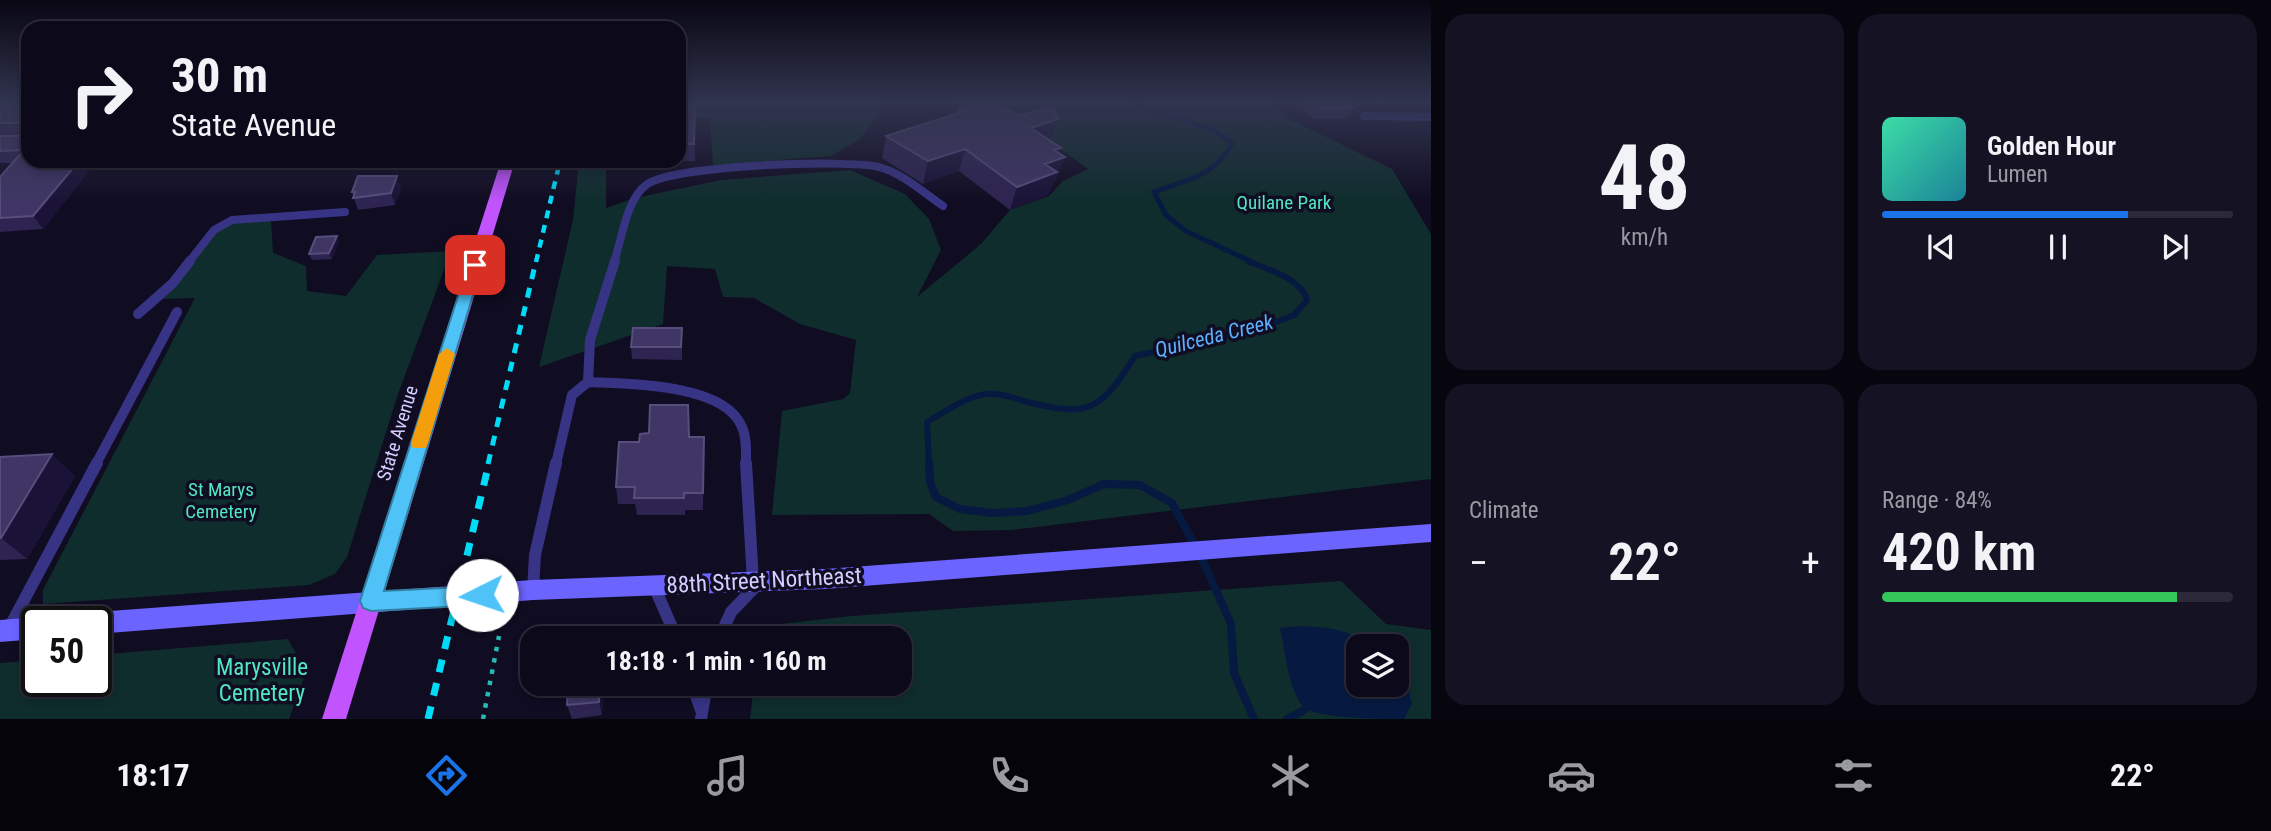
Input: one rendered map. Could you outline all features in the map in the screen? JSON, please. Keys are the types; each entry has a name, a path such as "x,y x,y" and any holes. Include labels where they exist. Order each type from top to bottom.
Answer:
{"main road":[{"name":"State Avenue","path":"334,719 506,168"},
{"name":"88th Street Northeast","path":"112,622 371,601 457,598 533,590 825,579 1431,533"}],"lane":[{"path":"588,382 590,340 634,200 640,188 653,180 672,175 771,167 880,167 943,206"},
{"path":"138,314 173,283 214,230 232,220 345,212"},
{"path":"4,631 177,312"},
{"path":"533,590 535,555 572,395 588,382 694,394 719,403 732,413 741,423 745,439 757,581 730,612 724,626"},
{"path":"654,585 671,626"},
{"path":"695,696 701,715"},
{"path":"701,715 705,696"}],"path":[{"path":"483,719 499,636"}],"green space":[{"path":"711,136 863,136 831,156 713,165"},
{"name":"Quilane Park","path":"1036,136 1323,136 1392,169 1431,234 1431,479 1011,530 953,531 929,514 772,515 782,411 843,399 850,393 856,340 800,324 754,298 723,297 715,269 667,266 663,324 539,367 573,220 578,168 606,168 606,208 635,198 721,180 850,170 905,194 929,219 941,250 917,297 981,244 1010,210 1049,196 1063,181 1088,169"},
{"name":"St Marys Cemetery","path":"271,219 273,253 306,266 307,291 346,296 377,255 451,251 397,397 347,557 335,574 309,585 43,604 43,590 195,298 160,299 215,233 233,223"},
{"path":"1341,581 1386,624 1431,630 1431,719 750,719 753,696 912,696 912,626 762,626 852,616"},
{"name":"Marysville Cemetery","path":"288,639 306,672 289,719 0,719 0,663 21,661 21,697 112,697 112,654"}],"water":[{"path":"1280,628 1327,628 1350,634 1346,634 1346,697 1409,697 1409,692 1412,704 1404,719 1335,716 1303,707 1290,679"}],"building":[{"path":"0,136 20,136 21,150 0,151"},
{"path":"686,136 694,136 694,144 686,144"},
{"path":"886,136 1042,136 1061,148 1054,150 1065,157 1045,164 1057,172 1017,187 965,149 928,161"},
{"path":"21,153 21,168 73,168 33,216 0,218 0,177"},
{"path":"358,176 397,176 391,193 353,198 355,192 352,192"},
{"path":"337,236 329,253 309,254 316,237"},
{"path":"633,328 682,328 681,347 631,347"},
{"path":"650,405 688,405 689,437 704,437 703,493 684,493 684,498 634,498 635,487 616,487 619,442 639,442 640,434 649,433"},
{"path":"52,454 1,538 0,538 0,457"},
{"path":"567,696 599,696 599,702 567,705"}],"waterway":[{"name":"Quilceda Creek","path":"1221,136 1232,143 1218,163 1189,180 1154,192 1166,215 1186,231 1252,262"},
{"name":"Quilceda Creek","path":"929,464 927,422 970,398 995,394 1063,409 1090,406 1112,389 1135,356 1261,328 1294,315 1307,300 1304,293 1283,276 1248,261"},
{"name":"Quilceda Creek","path":"929,463 930,482 936,497 960,509 992,513 1027,511 1068,500 1104,484 1140,485 1172,503 1203,561 1231,624 1234,673 1254,719"},
{"path":"1287,719 1304,710"}],"railway":[{"path":"536,262 558,168"},
{"path":"488,464 536,261"},
{"path":"428,719 489,463"}],"slow traffic":[{"path":"420,443 447,354"}],"route":[{"path":"475,265 371,601 482,595"}]}
